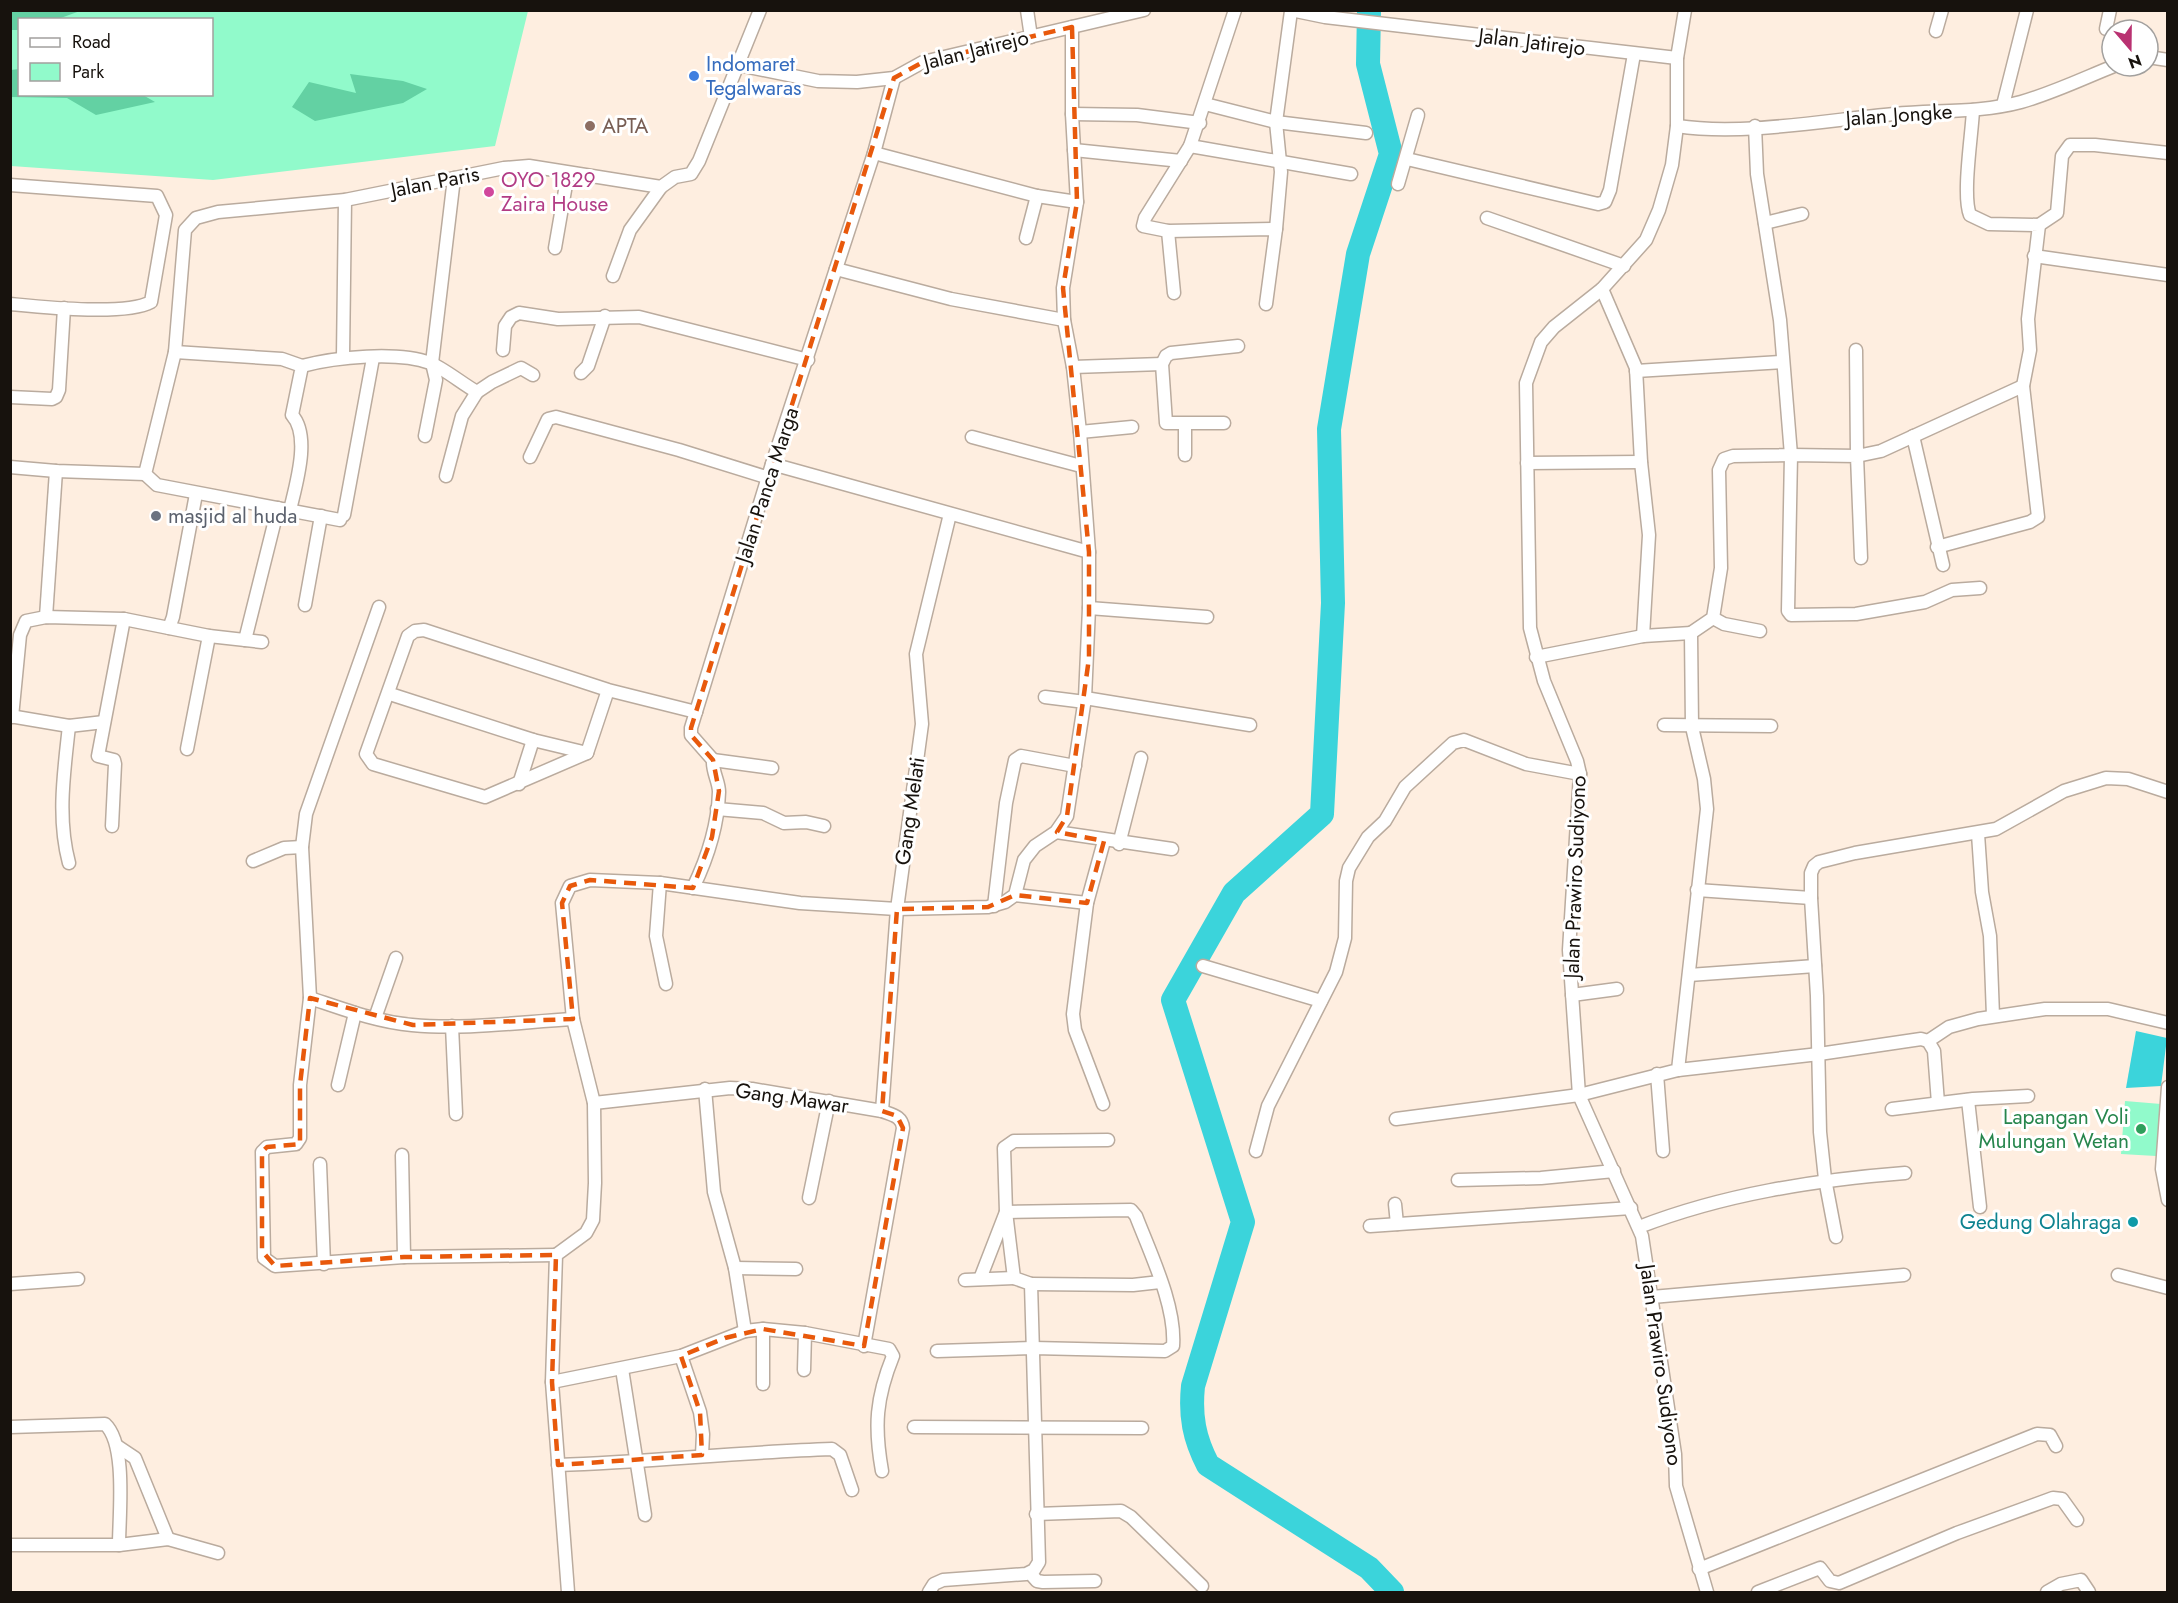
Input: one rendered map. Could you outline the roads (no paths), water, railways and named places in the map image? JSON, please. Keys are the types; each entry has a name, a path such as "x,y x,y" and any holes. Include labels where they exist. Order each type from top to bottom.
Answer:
{"street":[{"path":"613,276 630,230 661,187 675,177 691,174 699,160 760,10"},
{"path":"1027,10 1031,37"},
{"name":"Jalan Jatirejo","path":"739,65 818,81 857,82 894,78 923,62 1144,10"},
{"path":"1235,10 1200,123 1190,146 1143,223 1145,228 1168,231 1276,229"},
{"name":"Jalan Prawiro Sudiyono","path":"1685,10 1677,58 1677,126 1672,165 1659,210 1646,240 1624,266 1602,289 1554,327 1541,342 1526,383 1527,463 1530,627 1536,657 1580,774 1569,950 1578,1095 1639,1227 1652,1297 1675,1454 1676,1486 1707,1593"},
{"path":"1936,31 1942,10"},
{"path":"2003,105 2027,10"},
{"path":"1266,304 1276,229 1281,163 1276,122 1291,11 1325,14"},
{"name":"Jalan Jatirejo","path":"1325,14 1386,24 1677,58"},
{"path":"1016,895 1024,860 1035,846 1056,832 1068,816 1085,700 1089,552 1080,432 1073,367 1064,320 1063,288 1077,202 1072,114 1072,27"},
{"path":"1407,159 1551,195 1598,204 1605,202 1610,190 1634,54"},
{"name":"Jalan Jongke","path":"1677,126 1696,129 1755,126 1973,110 2021,102 2100,71"},
{"name":"Jalan Panca Marga","path":"713,760 691,735 696,712 772,464 874,153 894,78"},
{"path":"1205,104 1276,122 1366,133"},
{"path":"1973,110 1967,209 1970,215 1989,224 2039,225 2057,213 2062,156 2070,145 2095,145 2168,153"},
{"path":"1072,114 1137,115 1200,123"},
{"path":"1398,184 1418,115"},
{"path":"1755,126 1757,174 1780,321 1791,455 1788,611 1791,615 1856,614 1925,602 1952,590 1980,588"},
{"path":"1190,146 1351,174"},
{"path":"1074,150 1181,161"},
{"path":"874,153 1037,196 1077,202"},
{"name":"Jalan Paris","path":"145,474 175,352 184,230 196,218 218,212 345,200 454,178 529,166 661,187"},
{"path":"555,248 568,173"},
{"path":"425,436 436,380 432,363 454,178"},
{"path":"10,184 157,196 163,204 166,215 151,302 137,307 64,308 10,304"},
{"path":"1026,238 1037,196"},
{"path":"343,357 345,200"},
{"path":"1765,223 1802,214"},
{"path":"1487,218 1624,266"},
{"path":"1937,547 2030,522 2038,517 2023,386 2030,350 2028,319 2039,225"},
{"path":"1168,231 1174,293"},
{"path":"2034,256 2168,275"},
{"path":"836,269 951,299 1064,320"},
{"path":"1602,289 1634,361 1636,371 1641,462 1649,535 1642,636"},
{"path":"10,397 52,399 56,397 64,308"},
{"path":"503,351 505,326 511,316 519,313 558,319 604,316 639,317 808,360"},
{"path":"581,373 588,366 604,316"},
{"path":"1224,423 1170,425 1165,422 1162,364 1166,356 1171,353 1238,346"},
{"path":"1856,350 1861,558"},
{"path":"175,352 282,359 302,366 343,357 396,357 432,363 477,392"},
{"path":"10,467 145,474 157,485 196,494 342,518 373,358"},
{"path":"1636,371 1782,362"},
{"path":"1073,367 1162,364"},
{"path":"245,640 284,509 299,470 303,433 299,423 292,415 302,366"},
{"path":"446,476 462,416 477,392 492,381 520,368 533,375"},
{"path":"1536,657 1642,636 1691,633 1713,618 1720,568 1721,463 1733,456 1857,456 1881,451 2023,386"},
{"path":"530,457 548,419 556,417 679,450 769,478"},
{"path":"1185,425 1185,455"},
{"path":"1080,432 1132,427"},
{"path":"1913,436 1942,565"},
{"path":"972,437 1082,466"},
{"path":"1527,463 1641,462"},
{"path":"772,464 1089,552"},
{"path":"46,617 56,471"},
{"path":"169,628 196,494"},
{"name":"Gang Melati","path":"882,1111 897,909 922,724 916,654 951,514"},
{"path":"305,605 321,516"},
{"path":"379,607 306,814 302,847 309,998 300,1085 300,1138 296,1144 267,1147 262,1152 262,1251 268,1263 275,1266 404,1257 556,1255 586,1233 593,1220 594,1103 573,1019 562,903 564,893 575,883 590,880 660,883 800,903 897,909 994,906 1016,895 1087,903"},
{"path":"1089,608 1207,617"},
{"path":"104,722 69,726 11,716 20,635 26,621 46,617 124,620 209,636 262,642"},
{"path":"1713,618 1724,624 1760,631"},
{"path":"112,826 116,764 114,760 99,757 124,620"},
{"path":"608,690 587,753 495,795 475,795 373,765 366,754 390,693 408,636 414,631 424,630 608,690 696,712"},
{"path":"1678,1070 1696,890 1707,809 1704,780 1692,727 1691,633"},
{"path":"188,749 209,636"},
{"path":"390,693 533,740 587,753"},
{"path":"1045,697 1085,700 1250,725"},
{"path":"1664,725 1771,726"},
{"path":"69,726 62,786 63,842 69,863"},
{"path":"519,784 533,740"},
{"path":"1256,1151 1268,1106 1336,972 1345,938 1346,881 1357,852 1384,821 1405,787 1454,743 1464,740 1526,764 1580,774"},
{"path":"994,906 1006,803 1015,760 1021,756 1075,766"},
{"path":"1119,844 1141,758"},
{"path":"693,888 712,837 717,809 719,791 712,770 713,760 772,768"},
{"path":"1836,1237 1824,1179 1820,1132 1819,1054 1811,898 1811,873 1819,862 1855,853 1978,834 1996,829 2064,791 2106,778 2128,779 2168,792"},
{"path":"717,809 763,813 784,823 806,822 824,826"},
{"path":"1056,832 1119,844 1172,849"},
{"path":"1978,834 1982,892 1990,936 1994,1016"},
{"path":"1103,1104 1075,1030 1072,1014 1087,903 1104,841"},
{"path":"254,861 284,848 302,847"},
{"path":"660,883 656,936 666,984"},
{"path":"1696,890 1811,898"},
{"path":"375,1018 396,958"},
{"path":"1203,966 1321,1000"},
{"path":"1689,975 1815,966"},
{"path":"1572,995 1617,989"},
{"path":"309,998 355,1013 413,1025 452,1026 573,1019"},
{"path":"1396,1119 1578,1095 1678,1070 1819,1054 1912,1039 1928,1041 1949,1027 1994,1016 2045,1009 2098,1008 2168,1023"},
{"path":"338,1085 355,1013"},
{"path":"452,1026 456,1114"},
{"path":"1928,1041 1934,1051 1938,1103"},
{"path":"1657,1074 1662,1151"},
{"path":"2168,1087 2162,1169 2168,1200"},
{"path":"705,1089 711,1173 735,1268 745,1331"},
{"name":"Gang Mawar","path":"594,1103 705,1089 752,1089 882,1111"},
{"path":"1892,1109 2028,1096"},
{"path":"1968,1100 1980,1207"},
{"path":"809,1198 829,1101"},
{"path":"864,1346 903,1128 903,1122 897,1116 882,1111"},
{"path":"1014,1278 1006,1212 1004,1148 1008,1143 1108,1140"},
{"path":"402,1155 404,1257"},
{"path":"320,1164 324,1264"},
{"path":"1458,1180 1541,1178 1614,1171"},
{"path":"1639,1227 1681,1211 1824,1179 1905,1173"},
{"path":"1395,1204 1397,1224"},
{"path":"1370,1226 1631,1208"},
{"path":"937,1351 1033,1348 1170,1350 1173,1346 1175,1325 1136,1216 1131,1210 1006,1212"},
{"path":"980,1279 1006,1212"},
{"path":"556,1255 552,1382 568,1593"},
{"path":"735,1268 796,1269"},
{"path":"1652,1297 1904,1275"},
{"path":"2118,1275 2168,1288"},
{"path":"10,1284 78,1278"},
{"path":"965,1280 1014,1278 1031,1284 1133,1285 1160,1282"},
{"path":"929,1593 934,1584 943,1580 1030,1573 1039,1562 1031,1284"},
{"path":"552,1382 681,1356 745,1331 763,1329 805,1333 889,1349 893,1356 878,1401 877,1443 882,1471"},
{"path":"763,1329 763,1384"},
{"path":"804,1370 805,1333"},
{"path":"681,1356 700,1412 703,1434 702,1455"},
{"path":"622,1369 645,1515"},
{"path":"10,1426 105,1424 112,1430 117,1446 119,1545"},
{"path":"914,1427 1142,1428"},
{"path":"1699,1569 2037,1434 2050,1435 2056,1446"},
{"path":"117,1446 135,1458 168,1539"},
{"path":"558,1465 832,1449 840,1455 852,1490"},
{"path":"1758,1593 1820,1568 1830,1581 1839,1583 1957,1533 2053,1498 2062,1499 2077,1520"},
{"path":"1036,1514 1121,1511 1131,1517 1202,1586"},
{"path":"10,1545 119,1545 168,1539 218,1553"},
{"path":"1030,1573 1033,1578 1043,1582 1095,1581"},
{"path":"2047,1593 2061,1584 2075,1580 2085,1583 2089,1593"}],"water":[{"path":"2136,1031 2167,1038 2161,1086 2126,1088"}],"waterway":[{"path":"1369,10 1368,64 1391,154 1358,254 1329,429 1333,603 1322,814 1234,893 1173,1000 1243,1222 1193,1386 1194,1427 1199,1445 1208,1465 1369,1568 1392,1592"}],"place":[{"name":"Indomaret Tegalwaras","path":"694,76"},
{"name":"APTA","path":"590,126"},
{"name":"OYO 1829 Zaira House","path":"489,192"},
{"name":"masjid al huda","path":"156,516"},
{"name":"Lapangan Voli Mulungan Wetan","path":"2141,1129"},
{"name":"Gedung Olahraga","path":"2133,1222"}]}
